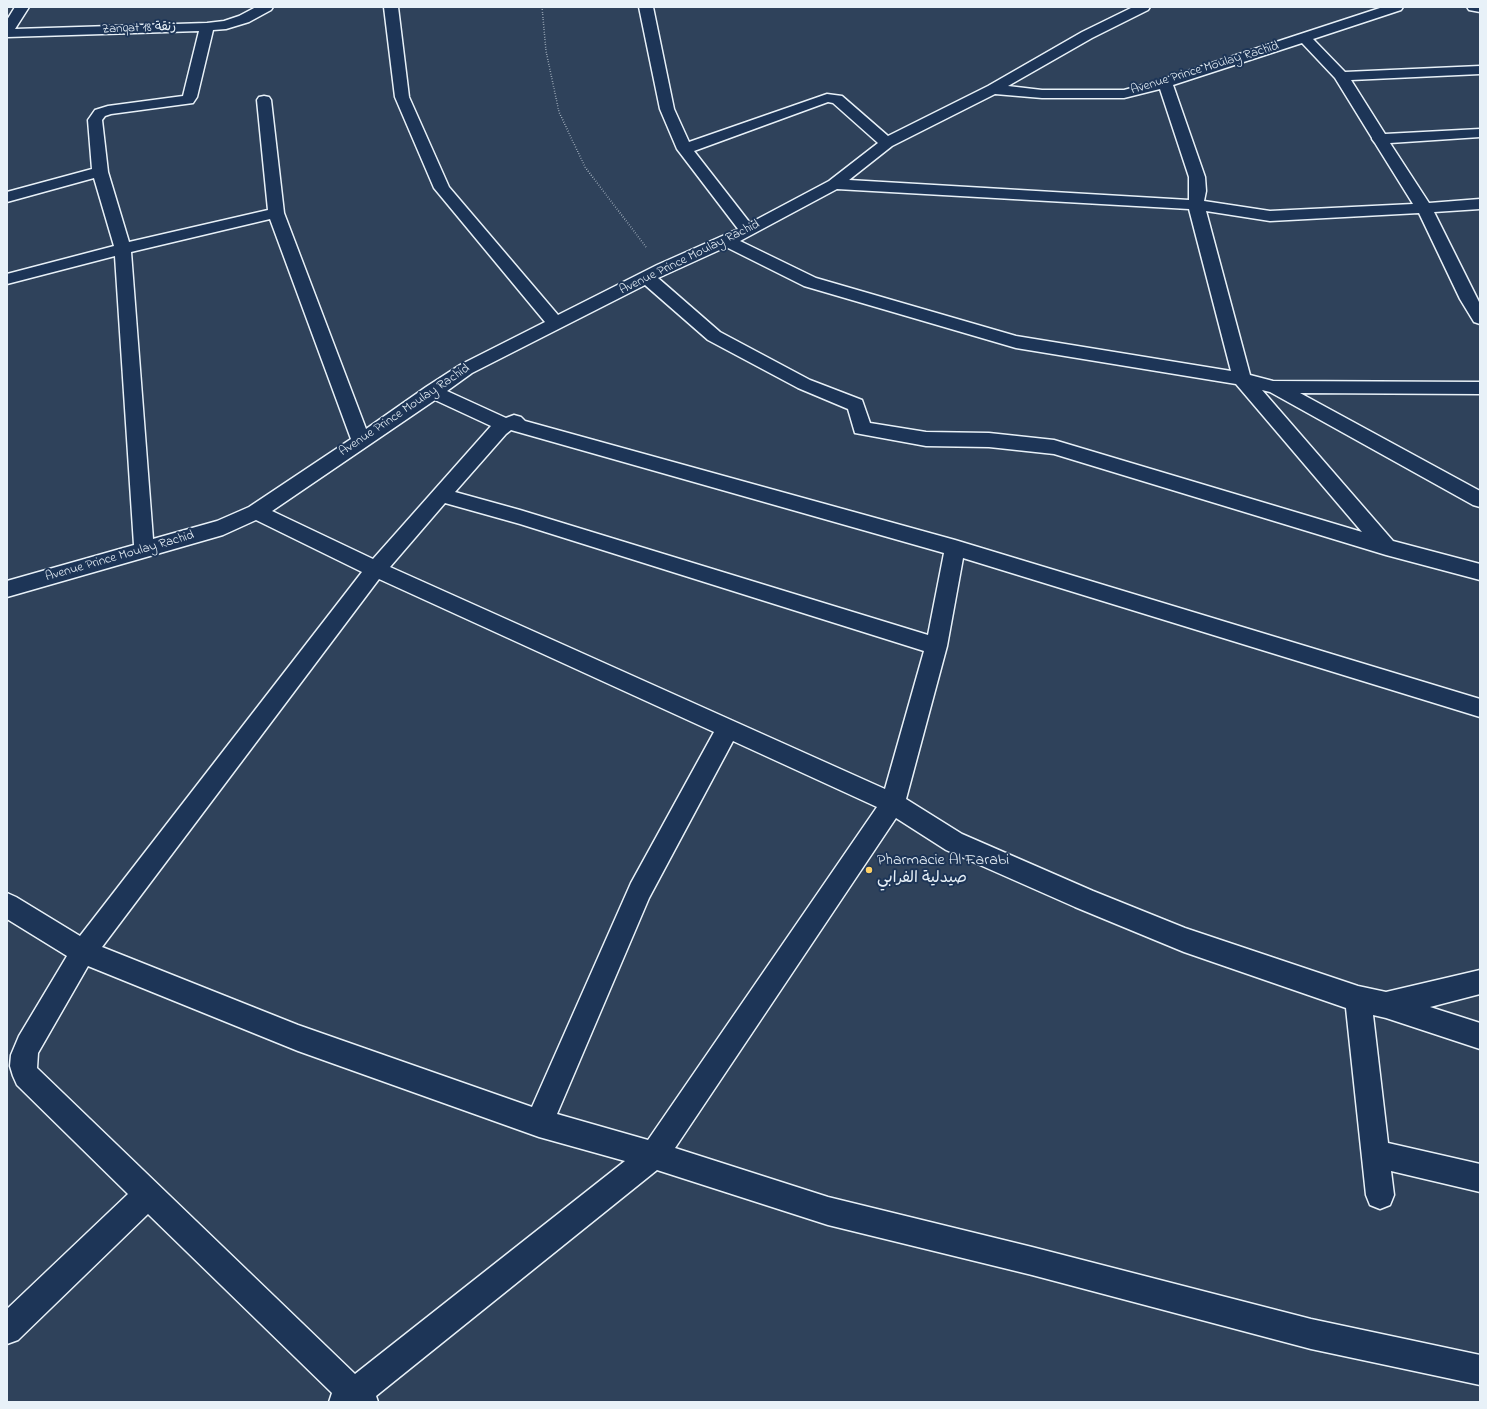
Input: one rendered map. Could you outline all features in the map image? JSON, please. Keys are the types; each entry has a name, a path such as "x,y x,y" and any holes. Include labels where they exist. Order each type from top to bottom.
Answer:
{"street":[{"path":"7,32 22,7"},
{"name":"Zanqat 18 زنقة","path":"7,32 207,27 226,25 244,19 266,7"},
{"path":"391,7 402,98 442,188 555,323"},
{"path":"646,7 667,110 685,149 748,231"},
{"path":"993,89 1087,35 1143,7"},
{"name":"Avenue Prince Moulay Rachid","path":"7,589 223,527 256,512 288,492 466,368 655,274 748,231 834,184 887,143 993,89 1042,94 1124,94 1165,83 1305,38 1366,11 1396,7"},
{"path":"1474,7 1480,8"},
{"path":"144,550 123,249 100,172 95,120 100,113 108,110 188,100 207,27"},
{"path":"1305,38 1341,76 1424,208 1474,300 1480,318"},
{"path":"1341,76 1480,70"},
{"path":"1165,83 1197,177 1198,192 1196,205 1242,379 1386,547"},
{"path":"685,149 827,98 837,99 887,143"},
{"path":"264,100 276,213 361,441"},
{"path":"1379,138 1480,133"},
{"path":"7,197 100,172"},
{"path":"834,184 1196,205 1270,216 1480,204"},
{"path":"7,280 123,249 276,213"},
{"path":"727,241 810,282 1016,342 1242,379 1273,387 1480,500"},
{"path":"655,274 714,336 804,384 856,405 862,428 926,439 989,440 1054,447 1386,547 1480,572"},
{"path":"1273,387 1480,388"},
{"path":"432,391 512,425 955,548 1480,708"},
{"path":"512,425 499,429 376,569 83,952 28,1045 16,1055 23,1066 26,1076 148,1195 353,1400 654,1155 893,803 936,646 955,548"},
{"path":"441,495 520,517 936,646"},
{"path":"256,512 376,569 893,803 954,842 1084,899 1184,940 1358,999 1386,1005 1480,1036"},
{"path":"539,1123 640,891 728,728"},
{"path":"7,906 83,952 298,1038 539,1123 654,1155 828,1211 1032,1261 1311,1334 1480,1370"},
{"path":"1386,1005 1480,982"},
{"path":"1358,999 1380,1195"},
{"path":"1376,1154 1480,1178"},
{"path":"7,1329 148,1195"}],"path":[{"path":"542,7 546,50 559,112 585,167 655,274"}],"place":[{"name":"Pharmacie Al Farabi صيدلية الفرابي","path":"869,870"}]}
